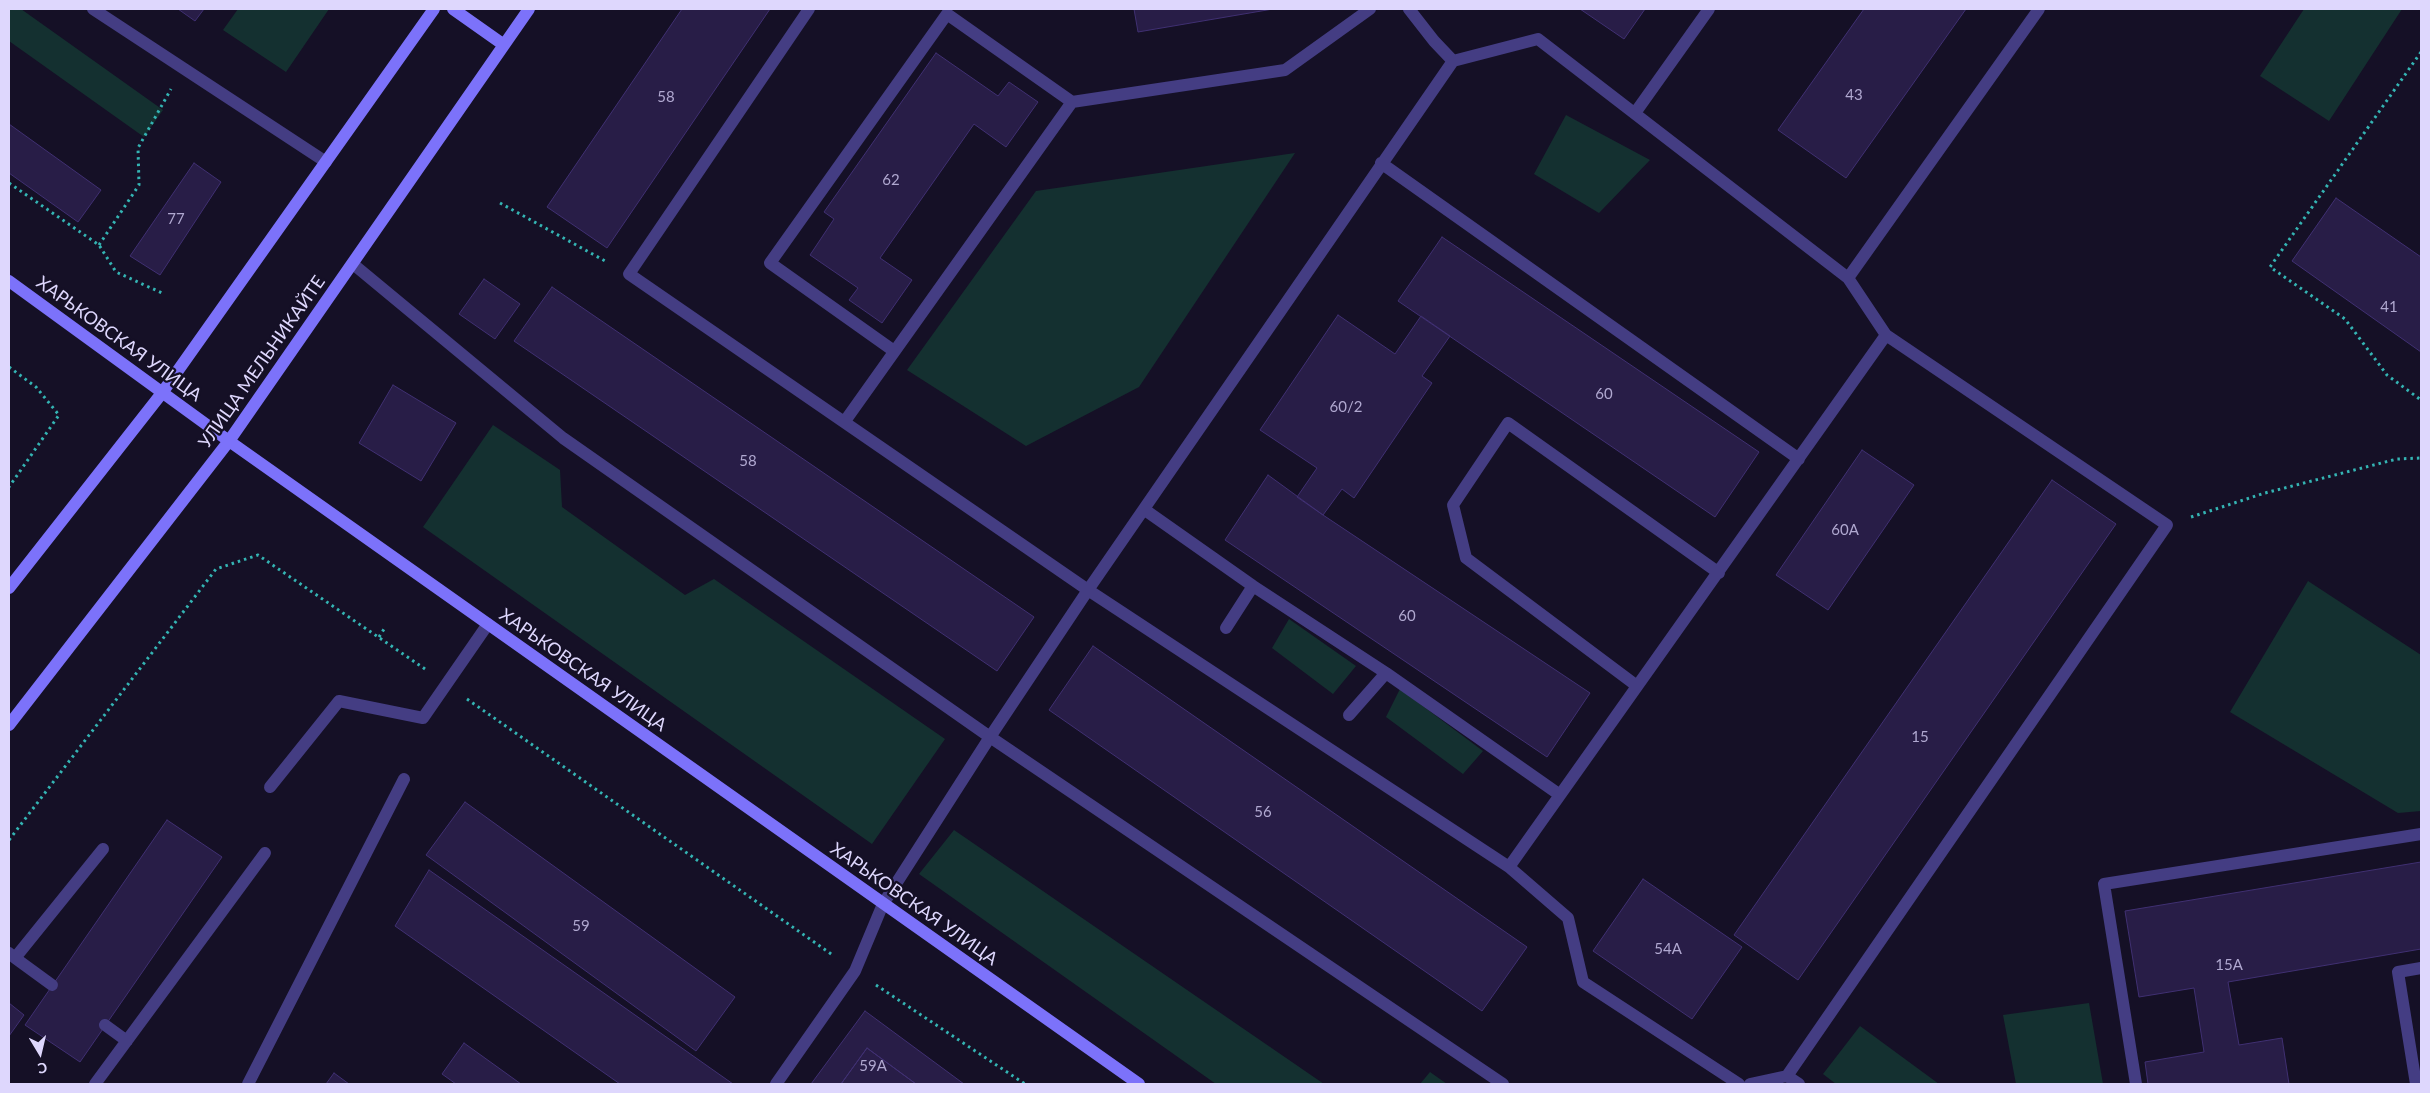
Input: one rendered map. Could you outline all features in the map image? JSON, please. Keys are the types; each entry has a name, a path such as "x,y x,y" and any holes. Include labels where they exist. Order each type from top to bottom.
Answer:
{"main road":[{"path":"9,588 162,393 434,9"},
{"path":"453,9 504,45"},
{"name":"УЛИЦА МЕЛЬНИКАЙТЕ","path":"9,725 229,441 528,9"},
{"name":"ХАРЬКОВСКАЯ УЛИЦА","path":"9,281 229,441 1139,1084"}],"lane":[{"path":"93,9 326,162"},
{"path":"810,9 629,274 1088,590 1508,867 1568,918 1582,982 1738,1084"},
{"path":"894,351 770,263 947,14 1072,102 1286,70 1370,9"},
{"path":"1409,9 1453,61"},
{"path":"1635,113 1709,9"},
{"path":"1848,278 2039,9"},
{"path":"776,1084 855,971 883,904 990,737 1088,590 1453,61 1538,39 1848,278 1886,335 2167,525 1787,1076 1750,1084"},
{"path":"844,421 1072,102"},
{"path":"1382,163 1799,459"},
{"path":"353,264 563,438 990,737 1503,1084"},
{"path":"1508,867 1719,573 1886,335"},
{"path":"1637,686 1466,558 1453,505 1508,423 1719,573"},
{"path":"1145,510 1253,586 1386,673 1560,795"},
{"path":"1226,628 1253,586"},
{"path":"270,787 339,701 422,718 448,685 488,624"},
{"path":"1349,715 1386,673"},
{"path":"248,1084 404,779"},
{"path":"2136,1084 2104,884 2421,834"},
{"path":"52,985 12,955 103,849"},
{"path":"95,1084 265,853"},
{"path":"2416,1084 2398,972 2421,968"},
{"path":"106,1025 127,1041"},
{"path":"1787,1076 1799,1084"}],"path":[{"path":"2421,52 2270,267 2345,319 2387,375 2421,400"},
{"path":"98,245 139,185 138,148 183,69"},
{"path":"9,183 98,245 116,272 162,293"},
{"path":"500,204 629,274"},
{"path":"9,487 59,415 36,387 10,369"},
{"path":"2167,525 2265,493 2397,459 2421,458"},
{"path":"9,840 216,569 258,555 448,685 855,971 1025,1084"},
{"path":"378,637 386,626"}],"green space":[{"path":"9,9 21,9 163,110 144,137 9,41"},
{"path":"238,9 329,9 286,72 223,30"},
{"path":"2304,9 2402,9 2329,121 2260,76"},
{"path":"1566,115 1650,160 1599,213 1534,174"},
{"path":"1295,153 1139,387 1026,446 907,370 1036,191"},
{"path":"493,425 560,470 562,507 685,595 714,579 945,739 872,844 423,527"},
{"path":"2308,581 2421,655 2421,811 2398,813 2230,712"},
{"path":"1289,619 1356,666 1333,694 1272,648"},
{"path":"1400,689 1483,751 1463,774 1386,717"},
{"path":"954,830 1324,1084 1216,1084 919,874"},
{"path":"2089,1003 2103,1084 2016,1084 2003,1015"},
{"path":"1860,1026 1939,1084 1836,1084 1823,1074"},
{"path":"1430,1072 1447,1084 1420,1084"}],"building":[{"path":"178,9 204,9 195,21"},
{"path":"682,9 770,9 607,248 547,207"},
{"path":"1134,9 1273,9 1138,32"},
{"path":"1580,9 1645,9 1624,39"},
{"path":"1864,9 1966,9 1846,178 1778,130"},
{"path":"936,53 998,96 1009,82 1038,102 1006,147 974,124 880,258 912,280 882,323 849,300 858,288 810,255 834,219 824,212"},
{"path":"9,124 101,190 78,222 9,173"},
{"path":"194,163 221,182 160,275 130,256"},
{"path":"2336,198 2421,257 2421,352 2292,261"},
{"path":"1442,237 1759,452 1715,517 1398,301"},
{"path":"484,279 520,304 495,339 459,314"},
{"path":"552,287 1034,617 997,671 514,341"},
{"path":"1338,315 1395,354 1421,316 1450,336 1422,376 1432,383 1354,498 1342,489 1323,515 1297,497 1317,468 1260,430"},
{"path":"393,385 456,423 421,481 359,443"},
{"path":"1862,450 1914,485 1828,610 1776,575"},
{"path":"1268,475 1323,515 1590,693 1547,757 1225,540"},
{"path":"2052,480 2116,524 1798,980 1734,935"},
{"path":"1093,646 1527,947 1482,1011 1049,710"},
{"path":"465,802 735,997 696,1051 426,855"},
{"path":"167,820 222,857 80,1062 25,1025"},
{"path":"2421,862 2421,949 2228,982 2239,1045 2282,1038 2289,1084 2148,1084 2145,1062 2204,1052 2194,988 2139,997 2125,911"},
{"path":"429,870 733,1084 620,1084 395,926"},
{"path":"1643,879 1742,947 1692,1019 1593,951"},
{"path":"9,1003 24,1015 9,1036"},
{"path":"865,1011 964,1084 916,1084 867,1048 841,1084 811,1084"},
{"path":"464,1043 521,1084 456,1084 442,1074"},
{"path":"867,1048 916,1084 841,1084"},
{"path":"334,1073 349,1084 326,1084"}]}
